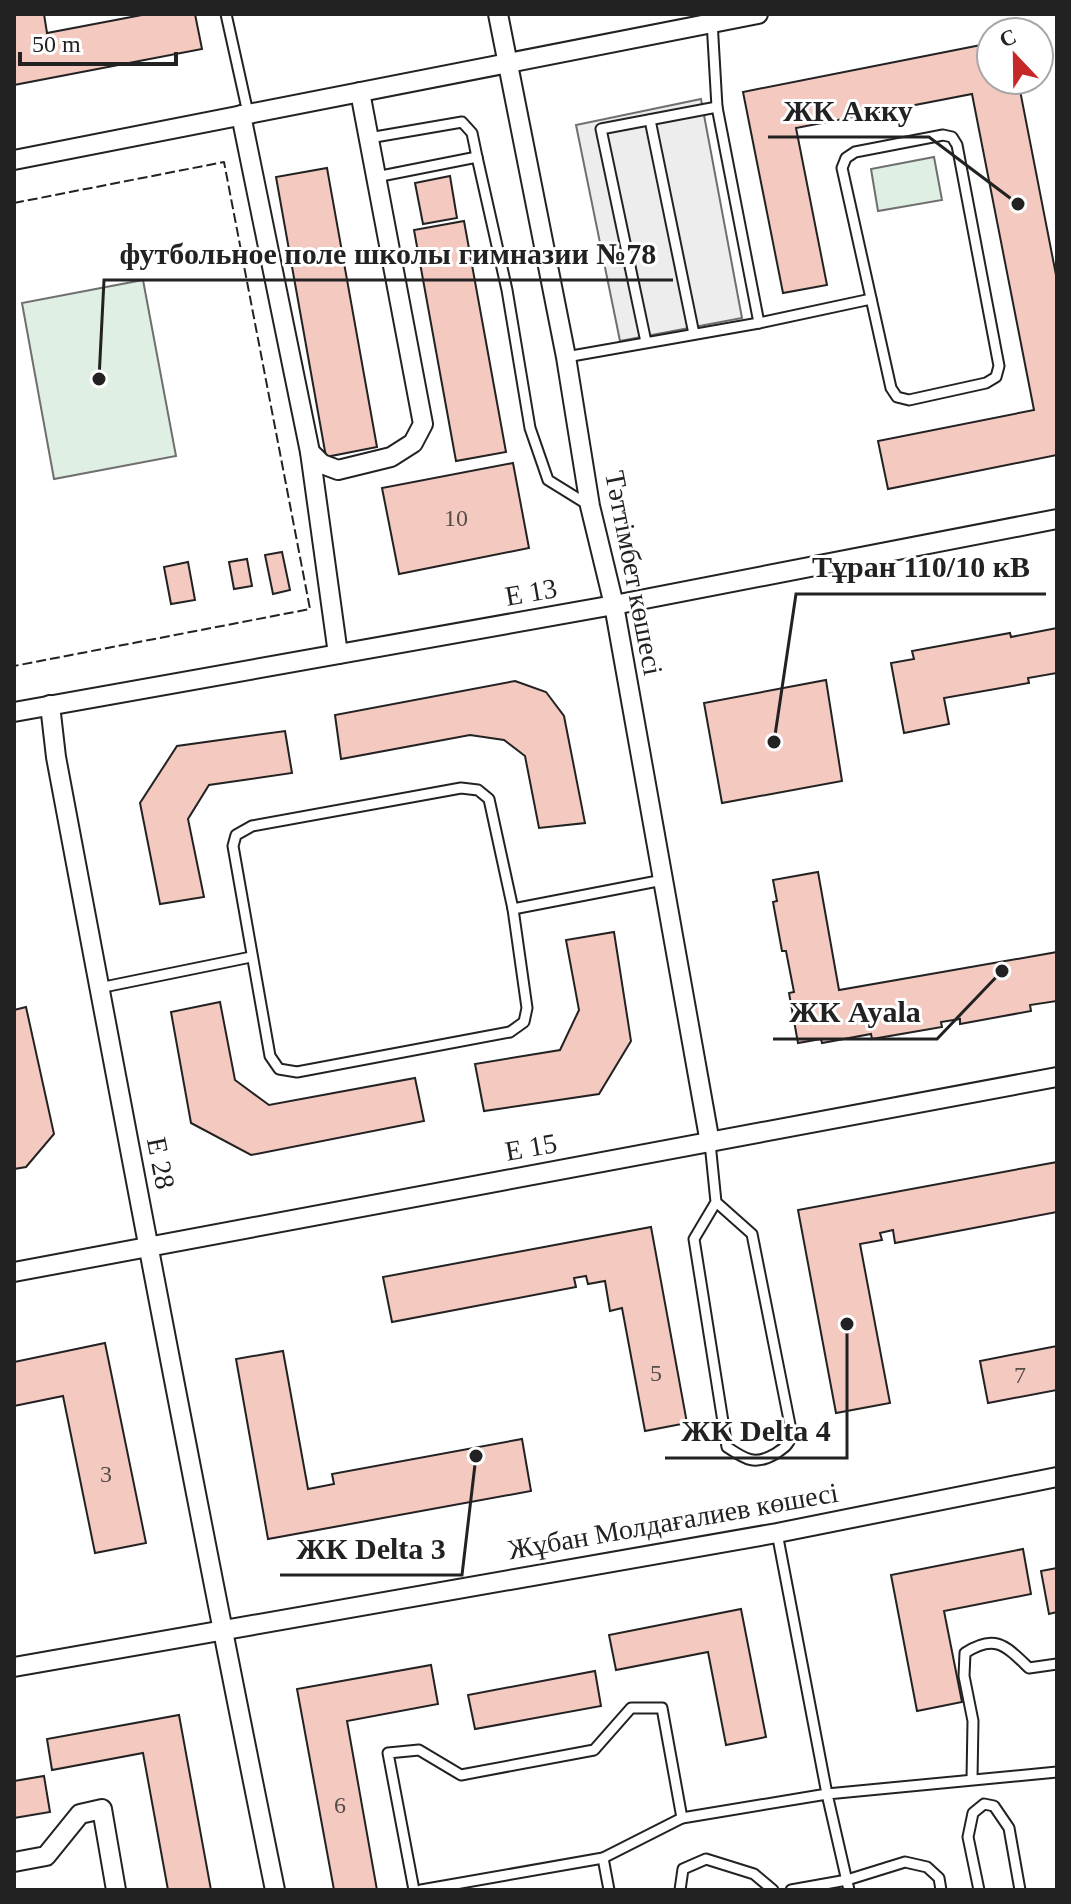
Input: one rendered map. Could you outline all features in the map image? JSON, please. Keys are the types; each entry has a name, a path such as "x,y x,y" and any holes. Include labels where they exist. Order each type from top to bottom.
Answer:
{"street":[{"name":"Тәттімбет көшесі","path":"498,14 566,357 590,506 614,605 710,1143"},
{"path":"14,160 507,64 712,18 758,14"},
{"path":"310,452 322,464 338,470 391,457 413,443 423,424 360,92"},
{"path":"244,114 310,452 338,654"},
{"name":"E 13","path":"14,712 614,605 1057,519"},
{"name":"E 28","path":"50,705 56,757 99,988 221,1630 275,1890"},
{"name":"E 15","path":"14,1272 1057,1077"},
{"name":"Жұбан Молдағалиев көшесі","path":"14,1667 777,1533 1057,1477"},
{"path":"14,1862 46,1856 80,1814 102,1809 116,1890"}],"lane":[{"path":"226,14 244,114"},
{"path":"712,18 717,107 759,323"},
{"path":"646,342 601,129 717,107"},
{"path":"650,120 694,334"},
{"path":"369,138 462,122 472,133 507,290 530,428 548,480 590,506"},
{"path":"943,135 952,137 957,145 999,366 996,377 986,383 909,400 897,397 891,388 871,299 842,168 846,158 855,152 943,135"},
{"path":"376,177 477,157"},
{"path":"566,357 759,323 871,299"},
{"path":"461,788 478,790 489,799 513,909 527,1008 524,1022 510,1032 297,1072 279,1069 270,1056 251,957 233,846 236,835 252,826 461,788"},
{"path":"513,909 663,880"},
{"path":"99,988 251,957"},
{"path":"710,1143 716,1202 694,1239 727,1447 746,1459 763,1460 788,1446 792,1435 752,1234 716,1202"},
{"path":"777,1533 827,1794 848,1885"},
{"path":"972,1779 973,1721 964,1676 965,1653 982,1642 1006,1645 1029,1668 1057,1664"},
{"path":"414,1890 388,1753 419,1750 461,1775 594,1750 631,1708 662,1708 682,1818"},
{"path":"421,1890 603,1858 682,1818 827,1794 1057,1772"},
{"path":"979,1890 968,1837 973,1813 984,1804 994,1806 1009,1828 1020,1890"},
{"path":"603,1858 609,1890"},
{"path":"680,1890 683,1869 706,1859 754,1874 773,1890"},
{"path":"791,1890 848,1885 905,1862 927,1867 939,1878 941,1890"}],"green space":[{"path":"934,157 942,200 878,211 871,169"},
{"path":"143,280 176,456 54,479 22,303"}],"shaded area":[{"path":"701,99 742,318 620,341 576,125"}],"building":[{"path":"14,14 44,14 47,33 147,14 195,14 202,49 14,85"},
{"path":"975,46 975,96 1021,96 1057,280 1057,455 888,489 878,441 1034,410 972,94 796,128 827,285 783,293 743,92"},
{"path":"327,168 377,447 326,457 276,177"},
{"path":"450,176 457,218 423,224 415,183"},
{"path":"464,221 506,452 456,461 414,230"},
{"path":"513,463 529,548 399,574 382,488"},
{"path":"282,552 290,590 273,594 265,555"},
{"path":"247,559 252,586 234,589 229,562"},
{"path":"188,562 195,600 171,604 164,567"},
{"path":"1057,628 1057,673 1028,678 1029,683 944,698 949,724 904,733 891,663 914,659 912,651 1010,633 1011,637"},
{"path":"826,680 842,781 722,803 704,703"},
{"path":"515,681 546,692 564,716 585,823 539,828 525,756 504,740 470,735 341,759 335,715"},
{"path":"285,731 292,773 209,785 188,819 204,897 160,904 140,803 177,746"},
{"path":"818,872 839,990 1057,952 1057,1001 1030,1005 1031,1011 960,1024 960,1019 941,1022 942,1027 872,1039 871,1034 822,1043 821,1039 798,1043 789,993 794,992 786,951 782,951 773,902 777,901 773,880"},
{"path":"614,932 631,1041 599,1094 484,1111 475,1064 560,1050 579,1010 566,940"},
{"path":"220,1002 235,1080 269,1105 415,1078 424,1121 251,1155 191,1123 171,1012"},
{"path":"26,1007 54,1134 26,1167 14,1169 14,1010"},
{"path":"1057,1162 1057,1212 895,1243 893,1230 880,1233 882,1240 860,1244 890,1403 836,1413 798,1210"},
{"path":"651,1227 687,1423 645,1431 622,1308 610,1311 605,1281 588,1284 586,1276 574,1278 576,1287 392,1322 383,1277"},
{"path":"105,1343 146,1543 95,1553 63,1396 14,1406 14,1362"},
{"path":"1057,1346 1057,1390 988,1403 980,1361"},
{"path":"283,1351 308,1489 334,1484 332,1474 522,1439 531,1491 268,1539 236,1359"},
{"path":"1023,1549 1031,1594 944,1611 962,1702 917,1711 891,1575"},
{"path":"1057,1568 1057,1612 1049,1614 1041,1571"},
{"path":"741,1609 766,1737 726,1745 708,1652 616,1670 609,1635"},
{"path":"431,1665 438,1704 347,1721 377,1890 334,1890 297,1689"},
{"path":"595,1671 601,1706 475,1729 468,1695"},
{"path":"179,1715 211,1890 168,1890 143,1753 52,1770 47,1739"},
{"path":"44,1776 50,1812 14,1818 14,1781"}],"fence":[{"path":"14,203 224,162 310,609 14,666"}],"place":[{"name":"ЖК Акку","path":"1018,204"},
{"name":"футбольное поле школы гимназии №78","path":"99,379"},
{"name":"Тұран 110/10 кВ","path":"774,742"},
{"name":"ЖК Ayala","path":"1002,971"},
{"name":"ЖК Delta 4","path":"847,1324"},
{"name":"ЖК Delta 3","path":"476,1456"}]}
